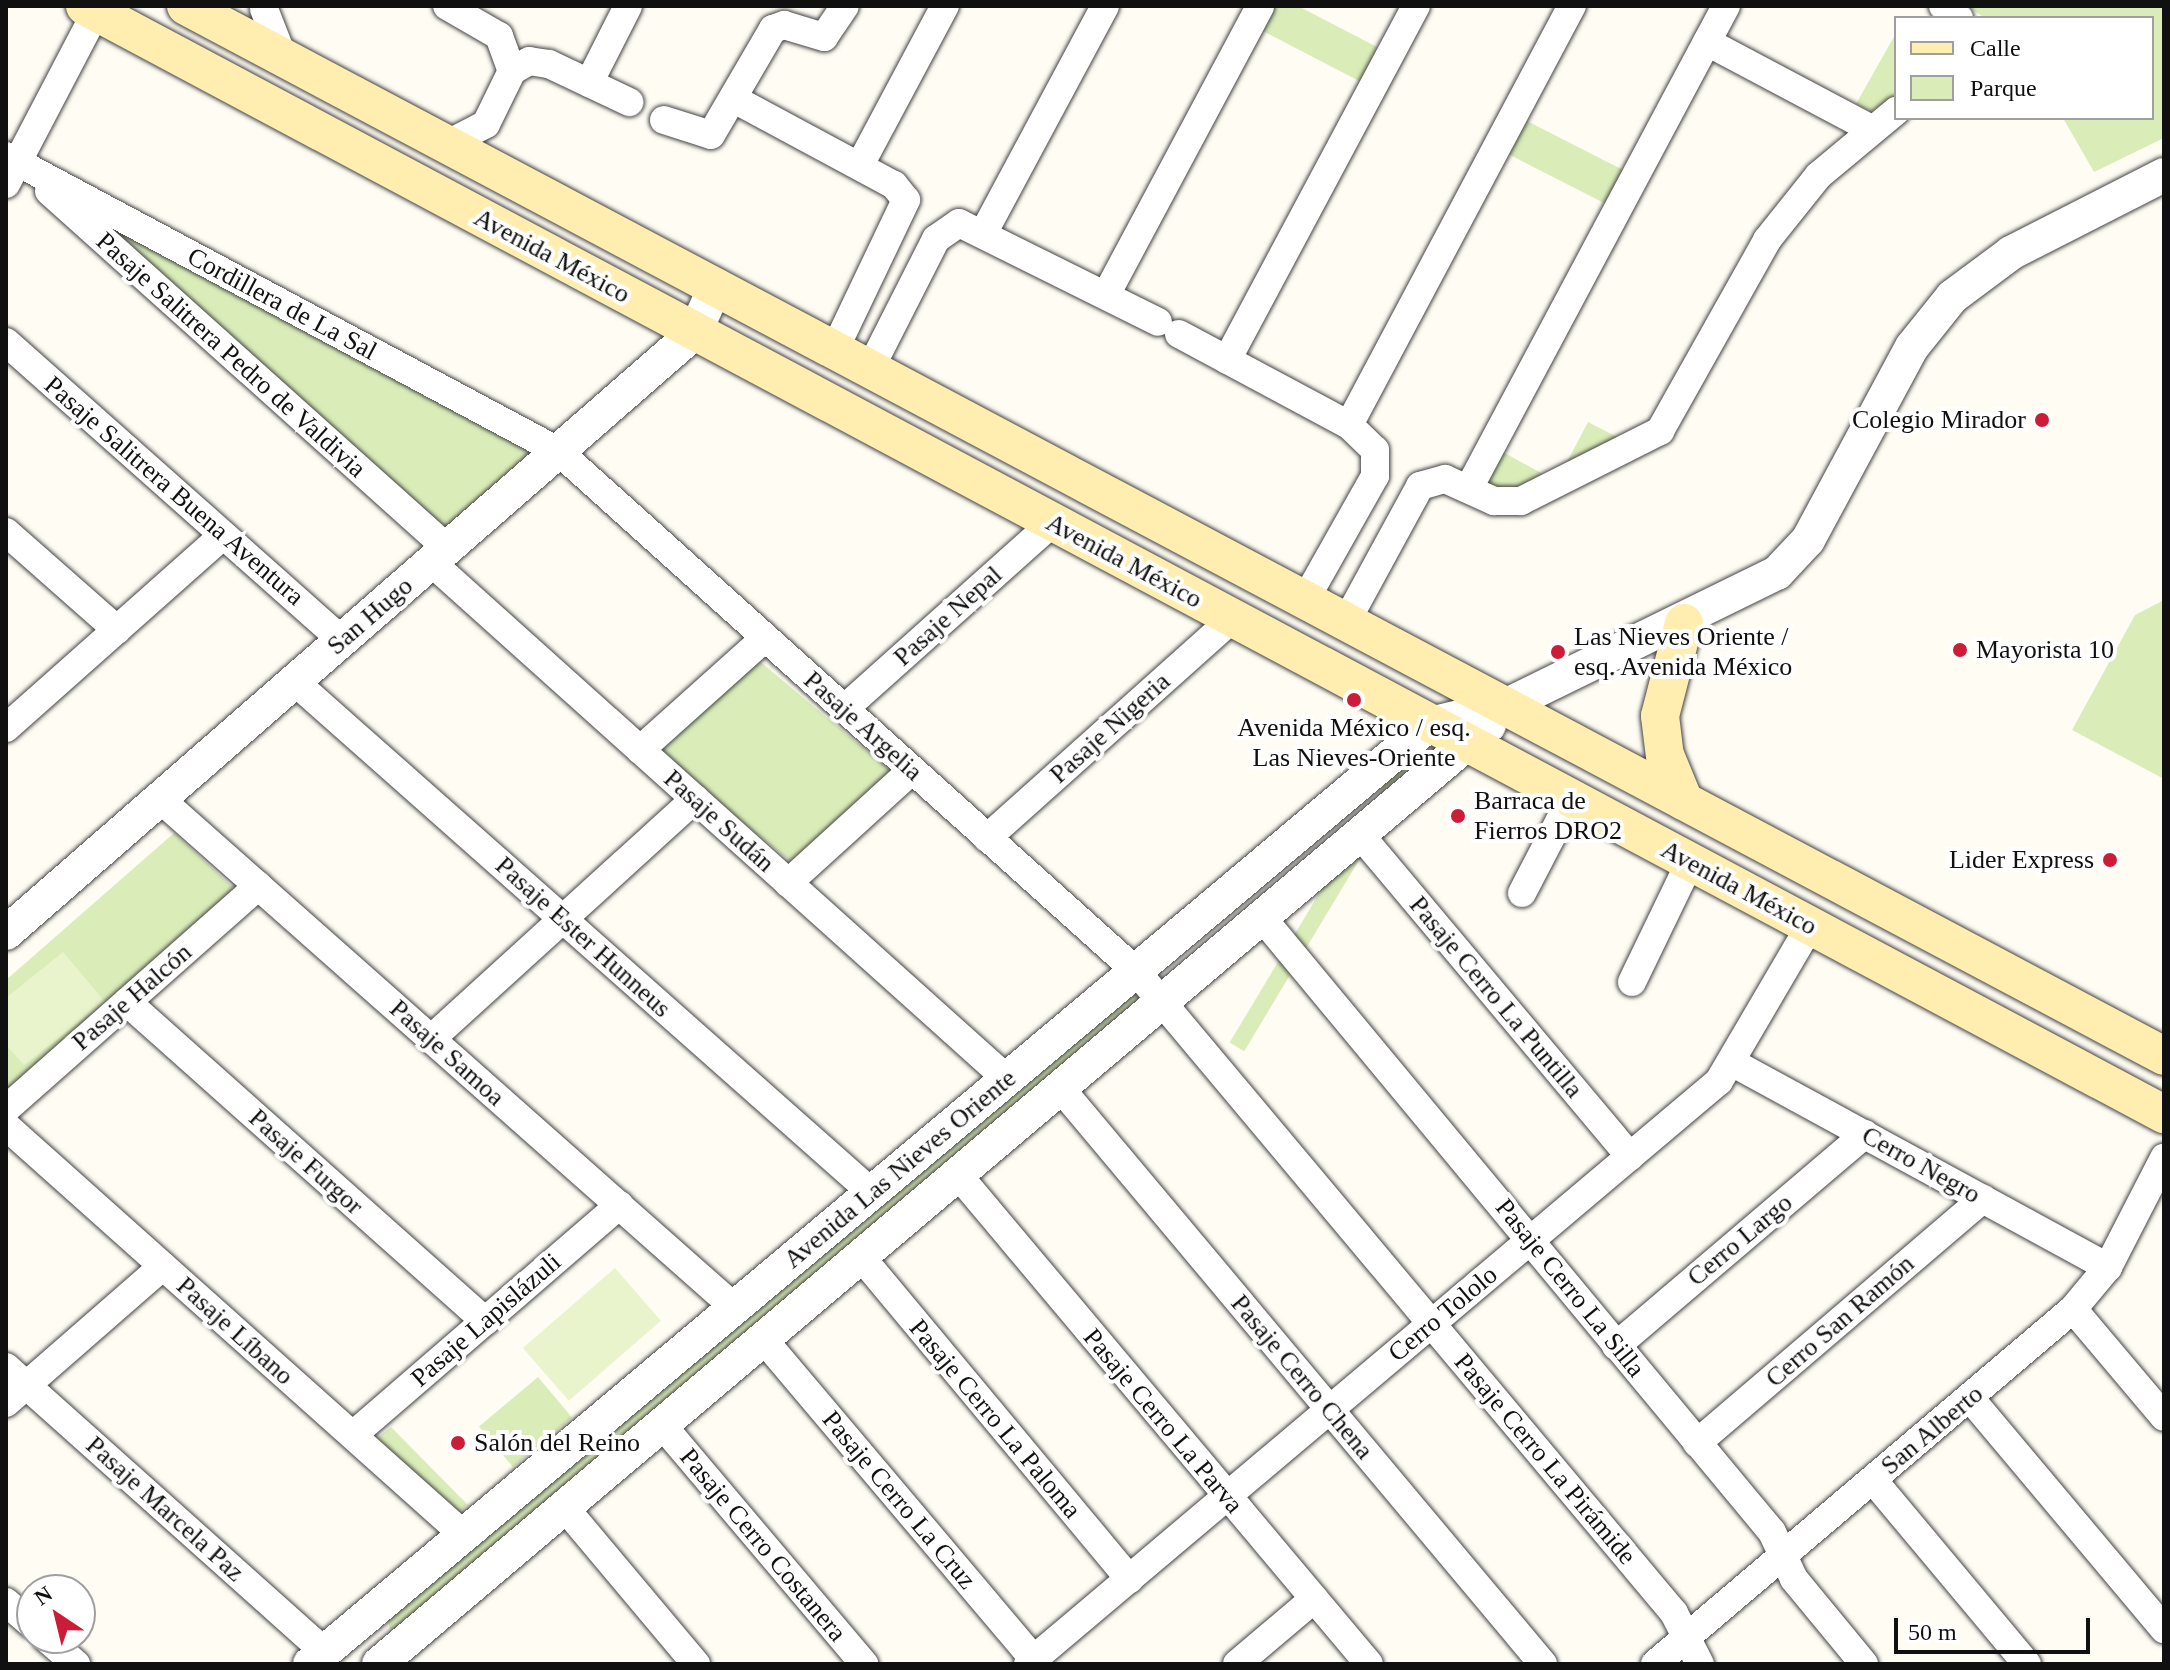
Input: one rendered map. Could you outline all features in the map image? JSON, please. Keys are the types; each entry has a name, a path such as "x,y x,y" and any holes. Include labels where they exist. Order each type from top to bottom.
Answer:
{"main road":[{"name":"Avenida México","path":"186,6 2164,1056"},
{"name":"Avenida México","path":"91,9 2164,1114"},
{"path":"1684,623 1660,716 1665,755 1684,801"}],"street":[{"path":"447,6 476,13 499,36 512,71"},
{"path":"589,83 628,6"},
{"path":"664,120 706,136 734,99 773,29 784,25 824,37 845,6"},
{"path":"860,165 945,6"},
{"path":"985,230 1105,6"},
{"path":"1106,295 1260,6"},
{"path":"1227,360 1416,6"},
{"path":"1349,425 1572,6"},
{"path":"1469,488 1726,6"},
{"path":"222,26 265,7 284,60"},
{"path":"9,167 91,9"},
{"path":"1707,42 1871,129"},
{"path":"446,145 486,124 512,71 539,61 629,102"},
{"path":"734,99 900,189 906,209 835,349"},
{"path":"1346,622 1414,493 1437,479 1469,488 1494,501 1521,501 1660,431 1767,240 1818,176 1894,112"},
{"path":"486,124 509,178"},
{"name":"Cordillera de La Sal","path":"9,167 558,451"},
{"name":"Pasaje Salitrera Pedro de Valdivia","path":"9,167 439,555"},
{"name":"Avenida Las Nieves Oriente","path":"318,1658 1430,724 1505,706 1761,585 1808,540 1912,347 1952,297 2011,253 2164,175"},
{"path":"870,369 940,233 959,223 985,230 1349,425 1370,442 1377,467 1305,600"},
{"name":"San Hugo","path":"9,926 160,799 695,332 716,285"},
{"name":"Pasaje Salitrera Buena Aventura","path":"6,342 342,640"},
{"name":"Pasaje Argelia","path":"558,451 1136,971 1166,1003"},
{"name":"Pasaje Nepal","path":"844,709 1052,523"},
{"path":"6,532 117,630"},
{"path":"8,724 223,535"},
{"name":"Pasaje Sudán","path":"439,555 640,750 1007,1079"},
{"name":"Pasaje Nigeria","path":"987,838 1232,619"},
{"path":"640,750 765,638"},
{"name":"Pasaje Ester Hunneus","path":"294,681 872,1193"},
{"name":"Avenida Las Nieves Oriente","path":"391,1661 565,1508 1471,746 1505,706"},
{"path":"788,883 912,770"},
{"name":"Pasaje Samoa","path":"160,799 735,1308"},
{"path":"431,1039 695,799"},
{"path":"1522,893 1571,799"},
{"name":"Pasaje Cerro La Puntilla","path":"1362,837 1630,1156"},
{"path":"1632,982 1690,862"},
{"name":"Pasaje Halcón","path":"6,1109 258,886"},
{"name":"Pasaje Cerro La Silla","path":"1264,920 1697,1443 1864,1664"},
{"name":"Cerro Tololo","path":"1031,1662 1735,1064 1810,926"},
{"name":"Pasaje Furgor","path":"127,1002 485,1321"},
{"name":"Pasaje Cerro La Pirámide","path":"1166,1003 1674,1613 1700,1664"},
{"name":"Cerro Negro","path":"1735,1064 2108,1267"},
{"name":"Pasaje Cerro Chena","path":"1062,1090 1543,1664"},
{"name":"Pasaje Líbano","path":"6,1126 464,1535"},
{"name":"Cerro Largo","path":"1616,1346 1865,1134"},
{"name":"San Alberto","path":"1655,1664 2073,1309 2108,1267 2164,1158"},
{"name":"Pasaje Cerro La Parva","path":"959,1176 1369,1664"},
{"name":"Cerro San Ramón","path":"1697,1443 1983,1199"},
{"name":"Pasaje Lapislázuli","path":"353,1435 619,1205"},
{"name":"Pasaje Cerro La Paloma","path":"862,1258 1129,1579"},
{"path":"13,1385 163,1266"},
{"path":"2073,1309 2160,1405"},
{"name":"Pasaje Cerro La Cruz","path":"764,1340 1031,1662"},
{"name":"Pasaje Marcela Paz","path":"13,1385 318,1658"},
{"path":"1970,1398 2164,1629"},
{"name":"Pasaje Cerro Costanera","path":"663,1426 864,1664"},
{"path":"1873,1480 2027,1664"},
{"path":"565,1508 696,1664"},
{"path":"1237,1664 1314,1599"},
{"path":"357,1625 391,1661"}],"green space":[{"path":"1274,6 1298,6 1379,48 1361,82 1261,30"},
{"path":"1967,6 2164,6 2164,138 2094,172 2064,120 2154,120 2154,16 1982,16"},
{"path":"1894,37 1894,97 1871,111 1856,104"},
{"path":"1523,119 1624,170 1606,204 1506,153"},
{"path":"91,213 542,451 448,530"},
{"path":"1588,422 1623,440 1567,462"},
{"path":"1503,452 1543,474 1502,494 1484,484"},
{"path":"2164,600 2164,779 2072,730 2135,615"},
{"path":"757,659 892,772 791,862 659,753"},
{"path":"1397,764 1412,773 1244,1051 1230,1043"},
{"path":"174,833 239,893 6,1098 6,980"},
{"path":"63,952 105,1002 24,1065 6,1045 6,998"},
{"path":"1138,984 1153,999 401,1633 390,1629 387,1617"},
{"path":"615,1268 661,1321 569,1401 523,1348"},
{"path":"538,1377 572,1418 513,1467 479,1426"},
{"path":"391,1427 468,1505 451,1519 368,1445"}],"place":[{"name":"Colegio Mirador","path":"2042,420"},
{"name":"Mayorista 10","path":"1960,650"},
{"name":"Las Nieves Oriente / esq. Avenida México","path":"1558,652"},
{"name":"Avenida México / esq. Las Nieves-Oriente","path":"1354,700"},
{"name":"Barraca de Fierros DRO2","path":"1458,816"},
{"name":"Lider Express","path":"2110,860"},
{"name":"Salón del Reino","path":"458,1443"}]}
